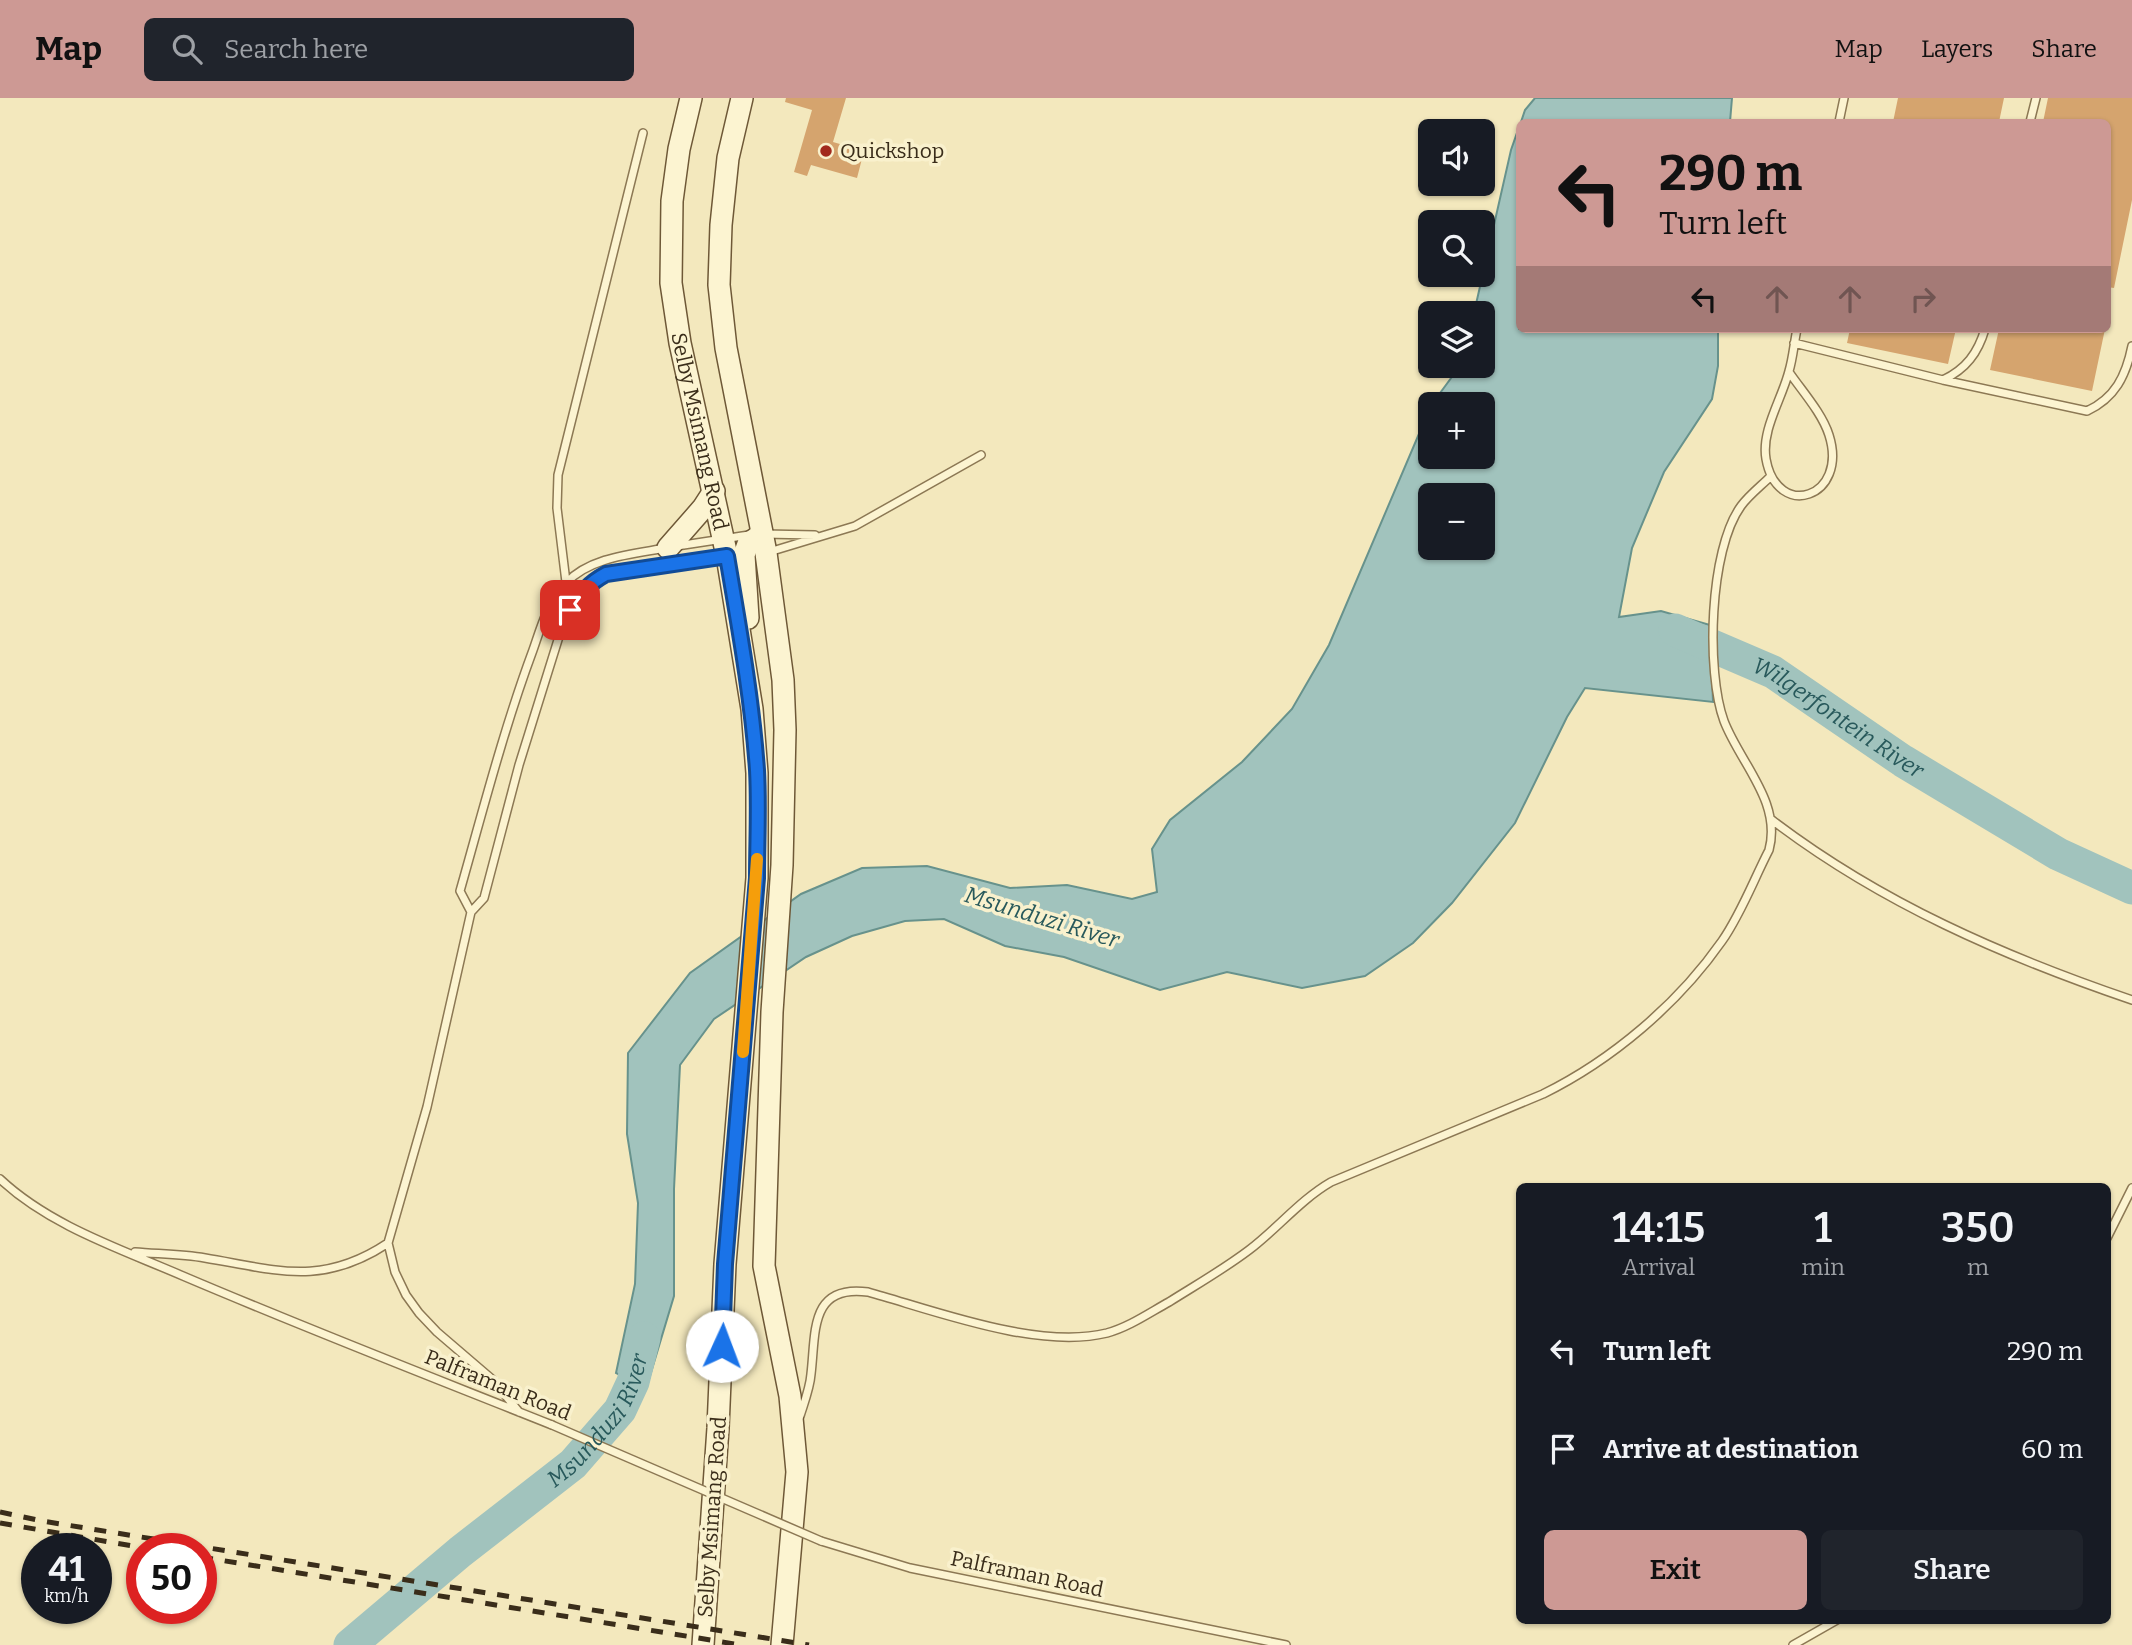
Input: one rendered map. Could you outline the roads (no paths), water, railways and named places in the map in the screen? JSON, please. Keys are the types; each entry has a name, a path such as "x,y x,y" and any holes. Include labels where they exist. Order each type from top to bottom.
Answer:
{"main road":[{"name":"Selby Msimang Road","path":"691,98 679,149 672,201 671,283 680,343 714,491 732,550 757,773 757,878 725,1264 718,1428 703,1645"},
{"name":"Selby Msimang Road","path":"742,98 728,158 721,226 719,285 726,348 764,544 783,680 785,742 782,865 772,1012 764,1266 795,1434 797,1472 782,1645"},
{"path":"668,548 703,508 714,491"},
{"path":"732,550 748,544 764,544"}],"lane":[{"path":"1840,119 1844,98"},
{"path":"2031,119 2036,98"},
{"path":"566,582 556,494 558,475 643,133"},
{"path":"1789,372 1829,435 1832,470 1818,491 1807,495 1795,496 1784,491 1771,476 1766,457 1766,439 1789,372 1796,333"},
{"path":"1943,380 1969,362 1979,348 1984,333"},
{"path":"1794,343 1943,380 2087,411 2106,400 2123,379 2132,346"},
{"path":"764,544 822,535 855,526 981,455"},
{"path":"795,1434 811,1378 813,1336 818,1318 826,1303 838,1293 852,1290 868,1292 966,1320 1041,1336 1072,1338 1110,1332 1136,1322 1250,1249 1317,1190 1331,1182 1543,1094 1569,1081 1643,1029 1724,939 1769,850 1773,836 1772,820 1724,722 1717,697 1714,621 1717,573 1728,533 1740,507 1771,476"},
{"path":"764,544 822,535"},
{"path":"471,912 460,891 519,687 547,611 566,582 601,562 668,548 732,550"},
{"path":"519,1412 493,1380 419,1313 406,1295 395,1272 388,1243 427,1107 471,912 484,898 519,765 562,627 579,595 592,581 619,570 732,550"},
{"path":"1772,820 1835,865 1932,921 2063,976 2132,999"},
{"name":"Palframan Road","path":"0,1179 35,1207 128,1252 293,1323 552,1425 821,1541 910,1568 1286,1645"},
{"path":"2111,1230 2132,1188"},
{"path":"128,1252 201,1257 274,1271 301,1272 346,1266 370,1256 388,1243"},
{"path":"1793,1645 1830,1624"}],"water":[{"path":"1535,98 1732,98 1730,119 1522,119 1525,110"},
{"path":"1516,136 1516,333 1718,333 1718,366 1712,399 1664,472 1632,548 1619,617 1661,611 1710,625 1713,702 1585,688 1567,717 1515,823 1452,903 1413,943 1365,976 1302,988 1227,972 1160,990 1064,957 1005,946 944,919 905,921 852,936 806,957 714,1019 680,1065 674,1189 674,1296 646,1389 616,1373 635,1284 638,1203 627,1134 628,1053 690,973 801,894 862,868 927,866 1010,888 1067,885 1132,899 1157,892 1152,849 1170,820 1242,762 1292,709 1329,645 1418,436 1418,469 1495,469 1495,392 1441,392 1451,378 1495,378 1495,301 1477,301 1480,287 1495,287 1495,220"}],"waterway":[{"name":"Wilgerfontein River","path":"1675,630 1773,672 1903,761 2058,854 2132,888"},
{"name":"Msunduzi River","path":"350,1645 460,1552 573,1464 620,1410 633,1382 644,1338"}],"railway":[{"path":"0,1512 809,1645"},
{"path":"0,1523 126,1545"},
{"path":"217,1560 741,1645"}],"place":[{"name":"Quickshop","path":"826,151"}]}
